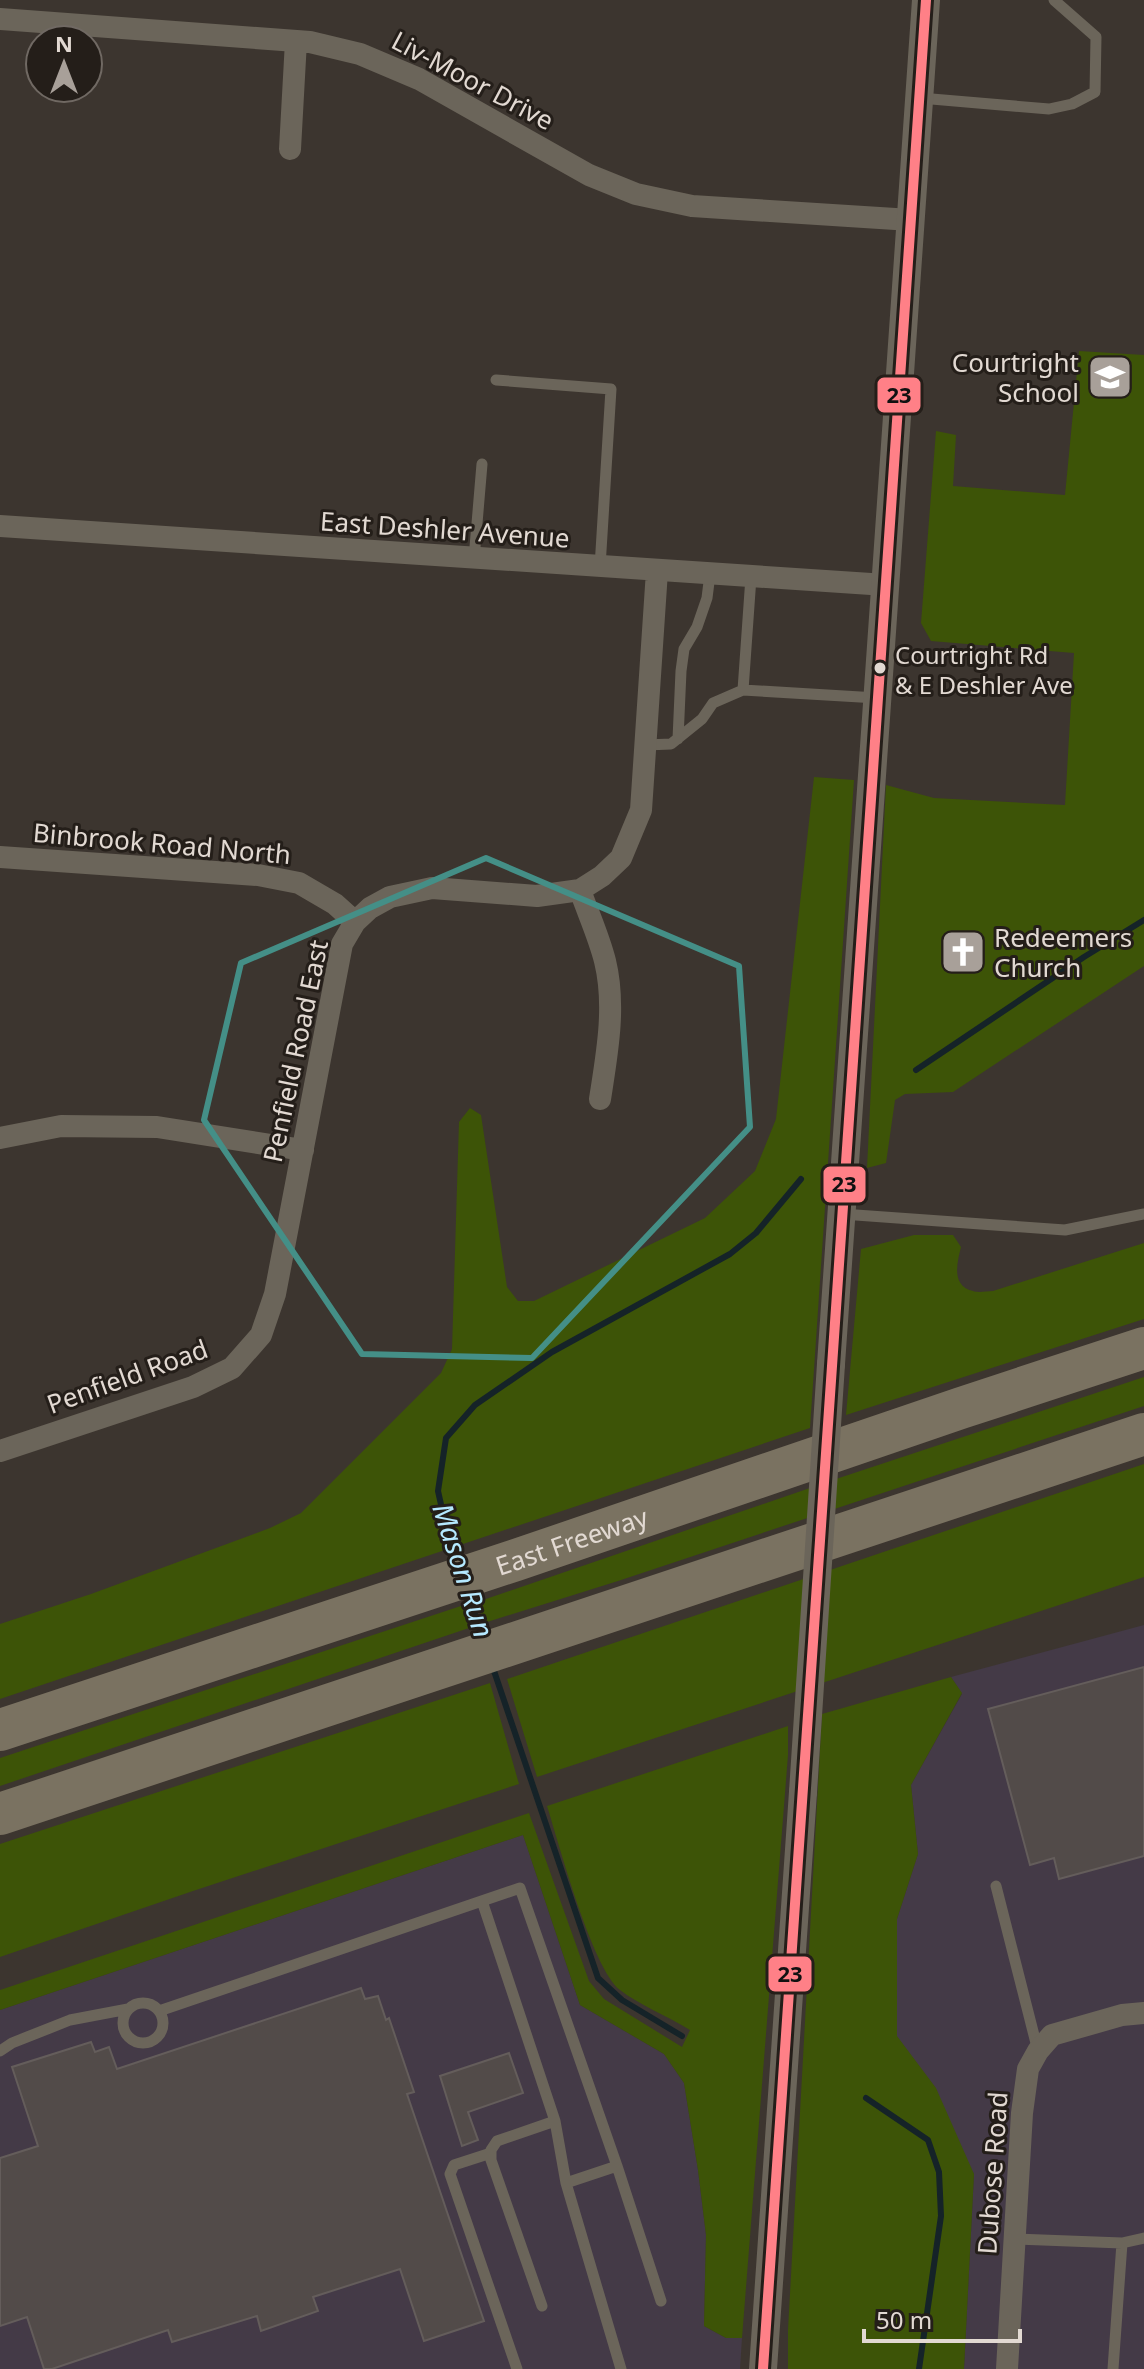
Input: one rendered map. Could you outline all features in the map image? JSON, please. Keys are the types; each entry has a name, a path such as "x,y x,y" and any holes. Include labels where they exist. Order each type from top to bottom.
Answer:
{"highway":[{"name":"East Freeway","path":"0,1730 1144,1348"},
{"path":"0,1814 1144,1434"}],"street":[{"path":"763,2369 926,0"},
{"name":"Liv-Moor Drive","path":"0,19 310,42 360,54 419,79 589,175 636,194 692,206 911,220"},
{"path":"290,149 296,41"},
{"name":"East Deshler Avenue","path":"0,526 886,585"},
{"name":"Penfield Road East","path":"261,1335 275,1294 342,944 355,922 370,908 390,897 432,888 537,896 580,890 602,876 621,858 641,810 657,571"},
{"name":"Binbrook Road North","path":"0,857 258,875 299,883 335,904 355,922"},
{"path":"580,890 605,961 610,998 609,1041 600,1099"},
{"path":"0,1138 61,1126 157,1127 303,1150"},
{"name":"Penfield Road","path":"0,1451 193,1387 232,1368 261,1335"},
{"path":"1038,2051 1052,2035 1092,2022 1144,2013"},
{"name":"Dubose Road","path":"1007,2369 1022,2113 1028,2069 1038,2051"}],"lane":[{"path":"919,98 1049,109 1072,104 1095,92 1096,37 1054,0"},
{"path":"496,380 611,389 600,567"},
{"path":"474,559 482,464"},
{"path":"678,739 684,649 697,627 707,598 710,574"},
{"path":"743,690 751,577"},
{"path":"646,745 671,744 702,719 713,703 743,690 878,698"},
{"path":"842,1214 1065,1230 1144,1214"},
{"path":"996,1886 1038,2051"},
{"path":"159,2011 520,1888 661,2301"},
{"path":"482,1901 555,2121 566,2183 621,2369"},
{"path":"0,2051 12,2043 70,2020 128,2009 140,2003 159,2011 163,2024 152,2041 134,2042 125,2033 123,2020 128,2009"},
{"path":"542,2306 491,2153 497,2141 555,2121"},
{"path":"491,2153 454,2165 450,2174 517,2369"},
{"path":"566,2183 617,2166"},
{"path":"1015,2239 1122,2243 1144,2238"},
{"path":"1113,2369 1122,2243"}],"highlighted area":[{"path":"486,858 739,966 750,1127 532,1358 362,1354 204,1120 241,963"}],"shaded area":[{"path":"1144,1625 1144,2369 964,2369 974,2174 897,2037 897,1919 918,1854 911,1785 962,1694 951,1677"},
{"path":"523,1835 580,2005 664,2054 684,2083 706,2235 704,2326 726,2338 742,2338 740,2369 0,2369 0,2010"}],"green space":[{"path":"1079,351 1144,355 1144,966 953,1092 905,1094 895,1100 886,1163 867,1168 886,785 934,798 1065,805 1074,653 931,641 921,623 936,431 956,435 953,486 1065,495"},
{"path":"814,777 854,780 810,1428 0,1699 0,1624 270,1528 301,1513 441,1373 452,1349 459,1122 470,1108 481,1115 507,1287 518,1301 534,1301 705,1218 755,1171 776,1119"},
{"path":"914,1235 953,1235 961,1247 958,1279 966,1288 977,1292 993,1291 1144,1243 1144,1319 846,1415 861,1249"},
{"path":"1144,1377 1144,1406 484,1623 477,1602"},
{"path":"1144,1464 1144,1577 537,1777 507,1679"},
{"path":"464,1605 472,1627 0,1786 0,1758"},
{"path":"951,1677 962,1693 911,1785 918,1854 897,1919 897,2036 936,2088 974,2174 964,2369 788,2369 822,1714"},
{"path":"490,1683 519,1784 0,1957 0,1844"},
{"path":"788,1726 742,2338 726,2338 704,2326 706,2235 684,2083 664,2054 580,2005 523,1835 0,2010 0,1990 529,1813 589,1981 604,1999 682,2047 690,2030 620,1990 609,1977 588,1932 547,1806"}],"building":[{"path":"1144,1667 1144,1856 1059,1879 1054,1858 1030,1865 988,1709"},
{"path":"361,1988 365,1999 378,1996 386,2020 389,2018 414,2092 407,2094 484,2321 424,2341 400,2269 313,2297 318,2311 261,2331 257,2316 172,2342 168,2330 52,2369 44,2369 27,2317 0,2326 0,2158 38,2146 12,2067 91,2042 95,2052 109,2047 117,2069"},
{"path":"509,2053 523,2093 468,2112 478,2140 462,2146 440,2076"}],"waterway":[{"name":"Mason Run","path":"916,1070 1144,920"},
{"name":"Mason Run","path":"458,1563 438,1491 446,1438 475,1405 552,1352 730,1254 756,1233 801,1179"},
{"name":"Mason Run","path":"468,1593 483,1639"},
{"name":"Mason Run","path":"492,1665 598,1978 622,2000 682,2036"},
{"name":"Mason Run","path":"866,2098 928,2140 939,2172 941,2216 919,2369"}],"transit line":[{"name":"23","path":"763,2369 926,0"}],"place":[{"name":"Courtright School","path":"1110,377"},
{"name":"Courtright Rd & E Deshler Ave","path":"880,668"},
{"name":"Redeemers Church","path":"963,952"}]}
